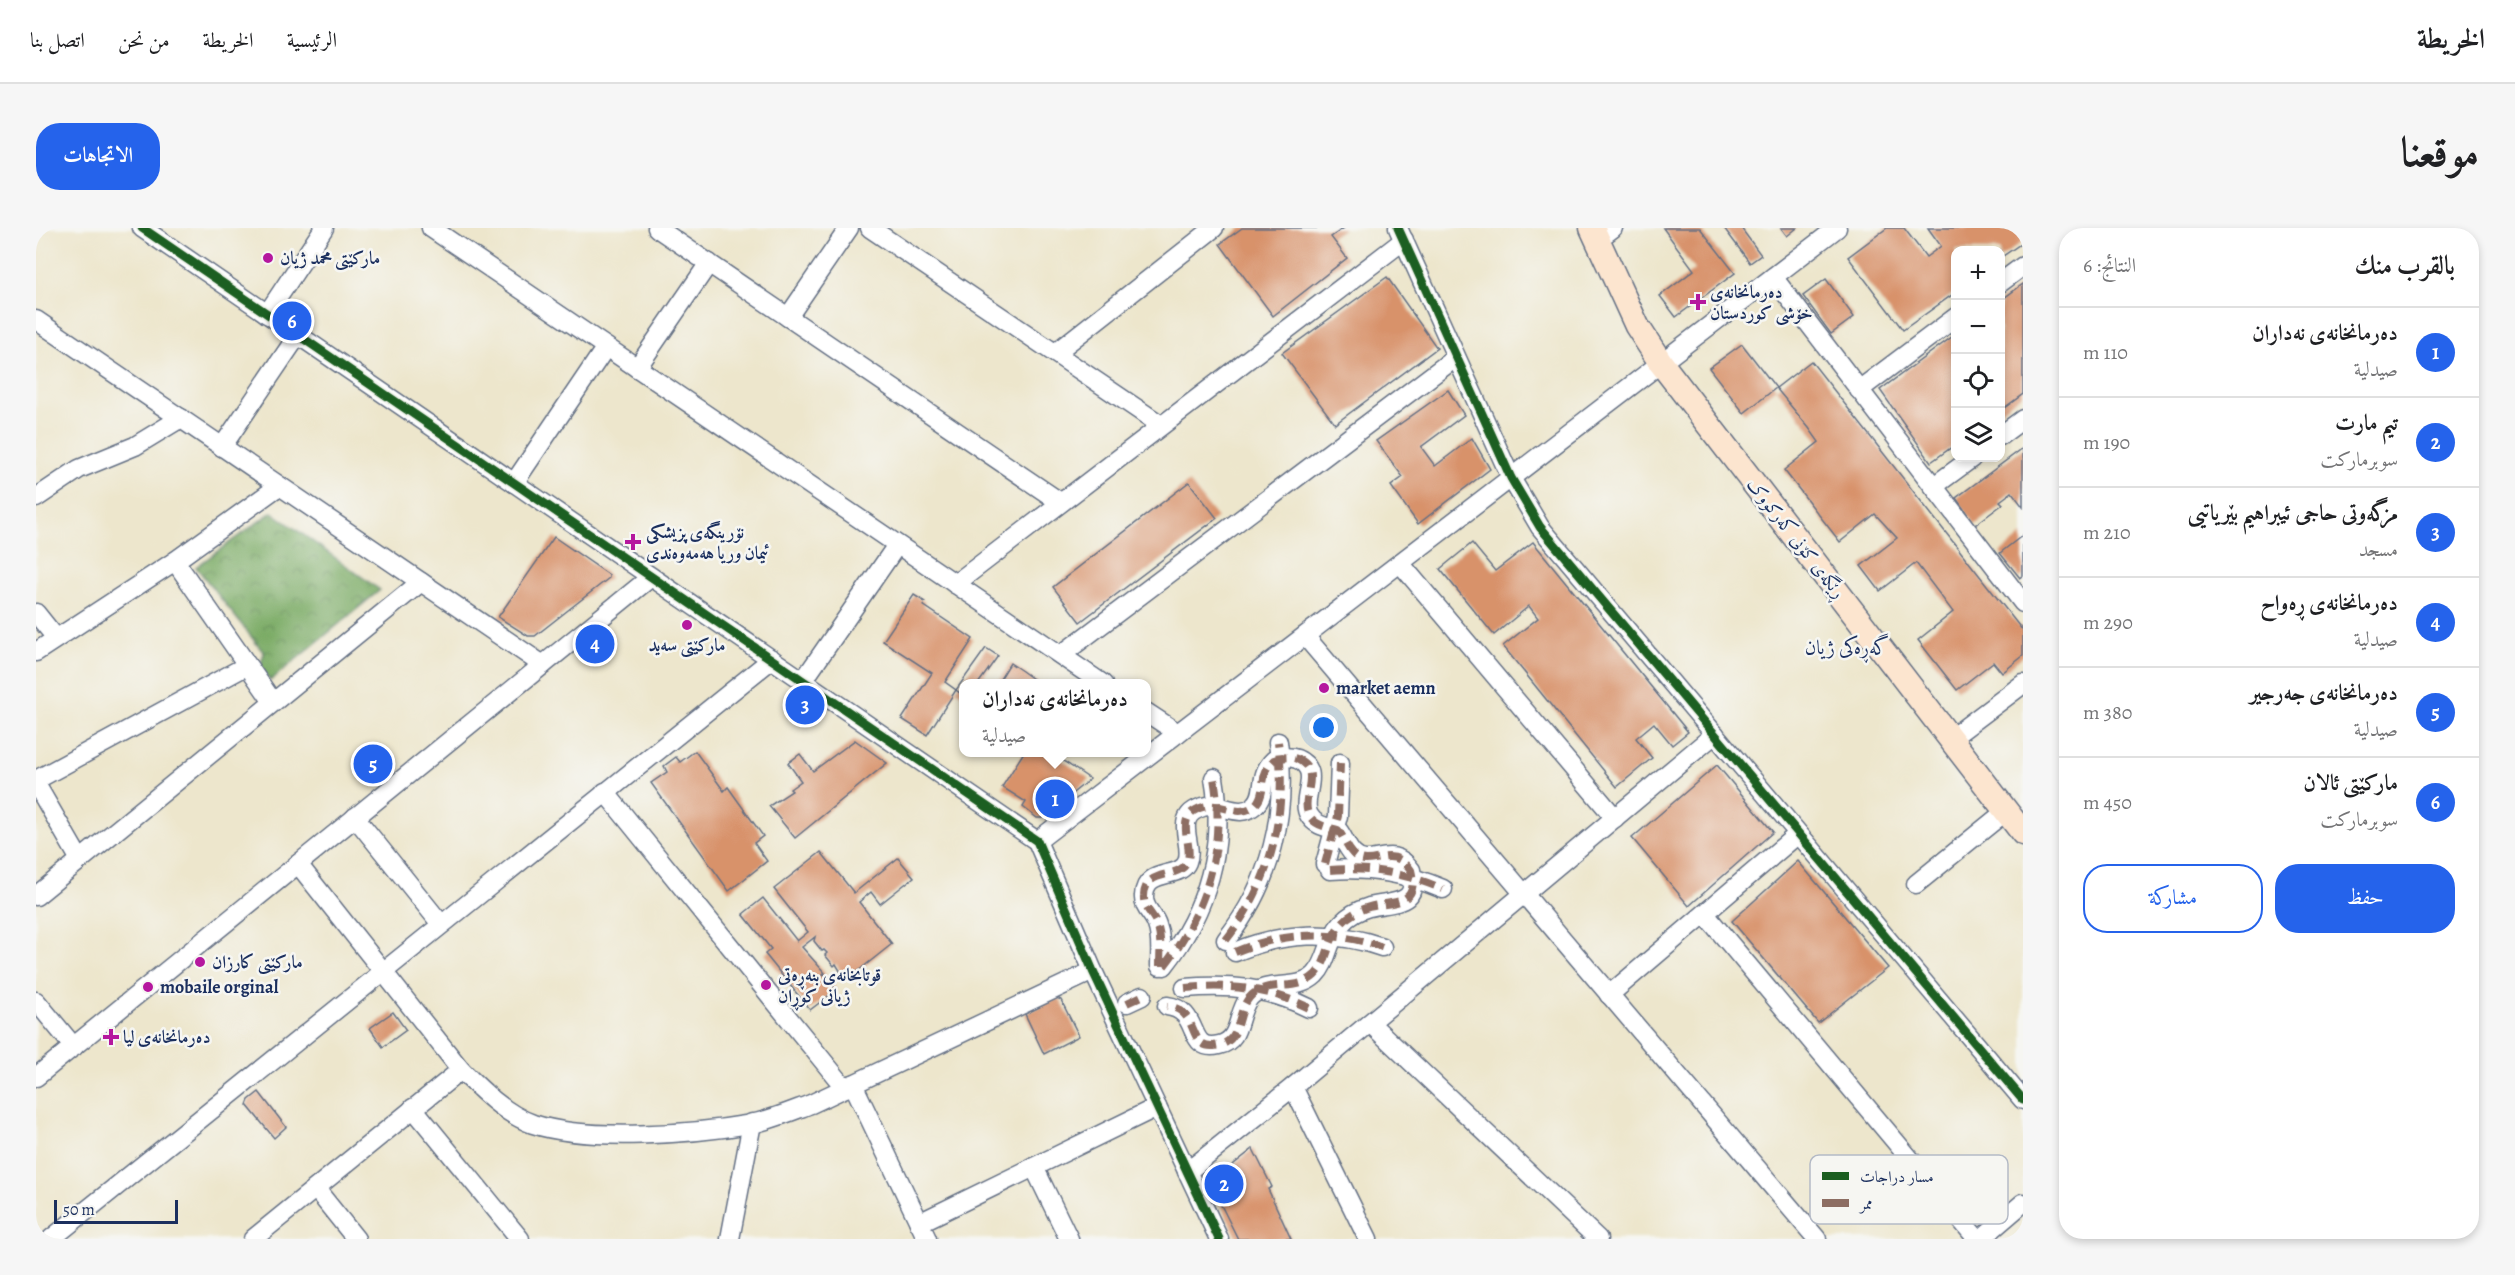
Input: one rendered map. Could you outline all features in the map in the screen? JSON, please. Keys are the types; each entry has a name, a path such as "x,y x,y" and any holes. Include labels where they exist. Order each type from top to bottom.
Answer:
{"street":[{"path":"142,228 1036,841 1093,971 1219,1239"},
{"path":"267,314 324,228"},
{"path":"431,228 1096,679"},
{"path":"657,228 1060,502"},
{"path":"788,317 849,228"},
{"path":"870,228 1161,425"},
{"path":"1055,353 1214,228"},
{"path":"1151,754 1837,228"},
{"name":"ڕێگەی کۆنی کەرکووک","path":"1601,232 1637,326 1661,363 2023,833"},
{"path":"955,584 1161,425 1401,234 1511,478 1540,527 2023,1100"},
{"path":"637,368 709,263"},
{"path":"2005,280 2023,266"},
{"path":"1773,277 2023,603"},
{"path":"1859,390 1951,321"},
{"path":"37,322 543,665"},
{"path":"222,447 298,335"},
{"path":"514,483 606,347"},
{"path":"1061,656 1455,358"},
{"path":"36,498 79,469 135,446 180,418"},
{"path":"2005,433 2023,419"},
{"path":"1934,486 1967,462"},
{"path":"36,652 175,561 279,486"},
{"path":"803,681 897,545"},
{"path":"175,561 273,702"},
{"path":"1400,563 1616,818"},
{"path":"36,1077 651,577"},
{"path":"36,897 421,582"},
{"path":"36,613 56,638"},
{"path":"1305,636 1817,1239"},
{"path":"51,1239 772,659"},
{"path":"80,860 36,782 246,666"},
{"path":"1950,739 2023,684"},
{"path":"1151,715 1178,733"},
{"path":"1187,1172 1293,1087 1715,734"},
{"path":"1214,777 1218,806 1218,847 1205,896 1185,939 1162,966 1160,933 1156,920 1145,905 1143,897 1146,889 1156,876 1179,871 1188,862 1189,849 1185,830 1189,817 1203,807 1218,806 1235,812 1251,808 1261,796 1262,781 1267,767 1279,750"},
{"path":"1167,1006 1175,1007 1186,1014 1195,1037 1200,1041 1211,1046 1227,1042 1236,1033 1244,1005 1259,990 1270,986 1289,987 1306,981 1316,974 1323,963 1332,936 1347,918 1371,906 1396,904 1403,900 1412,887 1412,877 1405,862 1398,857 1390,855 1368,860 1353,854 1341,832 1319,824 1309,815 1306,806 1311,785 1306,767 1302,761 1279,750"},
{"path":"1279,750 1280,809 1270,861 1262,884 1231,946 1249,946 1290,936 1332,936 1382,947"},
{"path":"1036,841 1146,757"},
{"path":"1340,763 1339,802 1327,867 1372,869 1412,877 1443,889"},
{"path":"605,792 849,1086 923,1231 1034,1167 1157,1107"},
{"path":"1916,884 2006,811"},
{"path":"355,818 441,924"},
{"path":"1609,995 1798,834"},
{"path":"298,864 461,1070 486,1094 510,1111 532,1123 556,1129 627,1134 752,1124 811,1104 1093,971"},
{"path":"1705,914 1908,1155"},
{"path":"1185,988 1216,985 1259,990 1309,1008"},
{"path":"36,1001 74,1047"},
{"path":"1370,1023 1598,1239"},
{"path":"254,1239 461,1070"},
{"path":"1293,1087 1368,1239"},
{"path":"414,1108 520,1239"},
{"path":"730,1239 752,1124"},
{"path":"1034,1167 1069,1239"},
{"path":"316,1189 356,1239"},
{"path":"2008,1215 2023,1203"},
{"path":"1966,1224 1979,1239 1997,1224"}],"green space":[{"path":"272,512 380,590 270,681 260,667 264,653 196,567"}],"building":[{"path":"1242,228 1344,228 1331,237 1347,258 1273,316 1220,244"},
{"path":"1663,228 1700,228 1735,273 1676,317 1660,296 1694,270"},
{"path":"1724,228 1741,228 1761,255 1750,263"},
{"path":"1781,228 1797,228 1787,236"},
{"path":"1887,228 1904,228 1926,257 1941,246 1928,228 2023,228 2023,242 2005,255 2005,246 1951,246 1951,296 1903,330 1848,257"},
{"path":"1387,277 1437,348 1335,424 1282,353"},
{"path":"1826,279 1854,317 1831,334 1803,296"},
{"path":"2023,284 2023,394 2005,407 2005,300 2005,297"},
{"path":"1951,338 1951,448 1931,462 1880,390"},
{"path":"1742,344 1776,388 1744,413 1709,368"},
{"path":"1811,361 2023,631 2023,656 2002,673 1993,662 1957,690 1918,640 1953,612 1916,563 1880,591 1861,566 1897,538 1875,514 1840,542 1784,470 1819,442 1776,388"},
{"path":"1448,390 1464,415 1421,447 1435,466 1472,438 1490,469 1418,524 1391,486 1403,477 1376,441"},
{"path":"2023,448 2023,507 2012,492 2000,501 2003,504 1975,525 1956,498"},
{"path":"1189,482 1217,518 1080,622 1053,587"},
{"path":"2023,535 2023,576 2020,578 2000,553"},
{"path":"554,537 609,575 609,578 535,636 528,636 498,617"},
{"path":"1533,542 1688,732 1672,745 1654,723 1636,738 1652,758 1617,787 1503,646 1538,618 1529,606 1494,635 1440,569 1472,543 1495,571"},
{"path":"914,595 925,602 923,605 973,639 945,682 956,690 927,735 902,719 932,673 883,641"},
{"path":"986,648 998,656 982,679 964,679"},
{"path":"1010,663 1033,679 1000,679"},
{"path":"855,740 887,763 795,838 769,806 792,791 790,789 801,781 788,763 800,754 813,771"},
{"path":"695,751 724,791 728,787 763,836 754,843 767,861 729,891 651,783 667,772 664,766 676,757 680,762"},
{"path":"1021,757 1057,757 1090,779 1042,818 1037,818 1023,807 1026,802 1002,787"},
{"path":"1717,765 1773,832 1689,906 1632,838"},
{"path":"821,852 854,893 898,858 914,877 880,904 871,892 859,902 892,944 848,979 845,979 836,964 834,966 825,955 827,953 822,951 814,941 815,937 802,947 825,973 823,974 828,977 836,990 810,1010 765,954 771,949 743,914 763,898 797,941 808,932 774,889"},
{"path":"1798,861 1888,968 1818,1023 1732,921"},
{"path":"1057,998 1061,1000 1079,1036 1044,1054 1025,1014"},
{"path":"393,1012 406,1030 383,1047 370,1028"},
{"path":"259,1092 286,1127 274,1138 247,1105 249,1100"},
{"path":"1253,1149 1272,1187 1268,1189 1291,1239 1238,1239 1210,1183"}],"marked path":[{"path":"1226,940 1255,895 1273,847 1280,795 1278,742"},
{"path":"1160,966 1160,935 1156,921 1144,901 1146,887 1156,877 1177,871 1187,862 1189,855 1186,824 1193,811 1210,806 1236,811 1249,809 1259,800 1266,772 1274,760 1291,757 1305,764 1310,778 1307,801 1309,815 1318,824 1338,830 1353,854 1360,859 1367,860 1396,858 1411,870 1413,882 1408,896 1402,900 1365,908 1354,913 1337,929 1323,963 1315,975 1299,984 1264,988 1256,992 1245,1004 1235,1032 1226,1042 1208,1046 1201,1043 1185,1015 1178,1009 1167,1006"},
{"path":"1325,864 1338,816 1340,763"},
{"path":"1164,966 1192,923 1210,877 1217,829 1214,778"},
{"path":"1330,870 1360,869 1388,872 1443,889"},
{"path":"1235,952 1271,940 1308,936 1345,938 1382,947"},
{"path":"1185,988 1249,989 1279,996 1309,1008"},
{"path":"1127,1003 1142,996"}],"cycle path":[{"path":"142,228 1037,841 1093,971 1219,1239"},
{"path":"1398,228 1511,478 1540,527 2023,1100"}],"place":[{"name":"مارکێتی محمد ژیان","path":"268,258"},
{"name":"دەرمانخانەی خۆشی کوردستان","path":"1698,302"},
{"name":"مارکێتی ئالان","path":"292,321"},
{"name":"نۆرینگەی پزیشکی ئیمان وریا هەمەوەندی","path":"633,542"},
{"name":"مارکێتی سەید","path":"687,625"},
{"name":"دەرمانخانەی ڕەواح","path":"595,644"},
{"name":"market aemn","path":"1324,688"},
{"name":"مزگەوتی حاجی ئیبراهیم بێریاتیی","path":"805,705"},
{"name":"دەرمانخانەی جەرجیر","path":"373,764"},
{"name":"دەرمانخانەی نەداران","path":"1055,799"},
{"name":"مارکێتی کارزان","path":"200,962"},
{"name":"قوتابخانەی بنەڕەتی ژیانی کوڕان","path":"766,985"},
{"name":"mobaile orginal","path":"148,987"},
{"name":"دەرمانخانەی لیا","path":"111,1037"},
{"name":"تیم مارت","path":"1224,1184"}],"district":[{"name":"گەڕەکی ژیان","path":"1847,647"}]}
